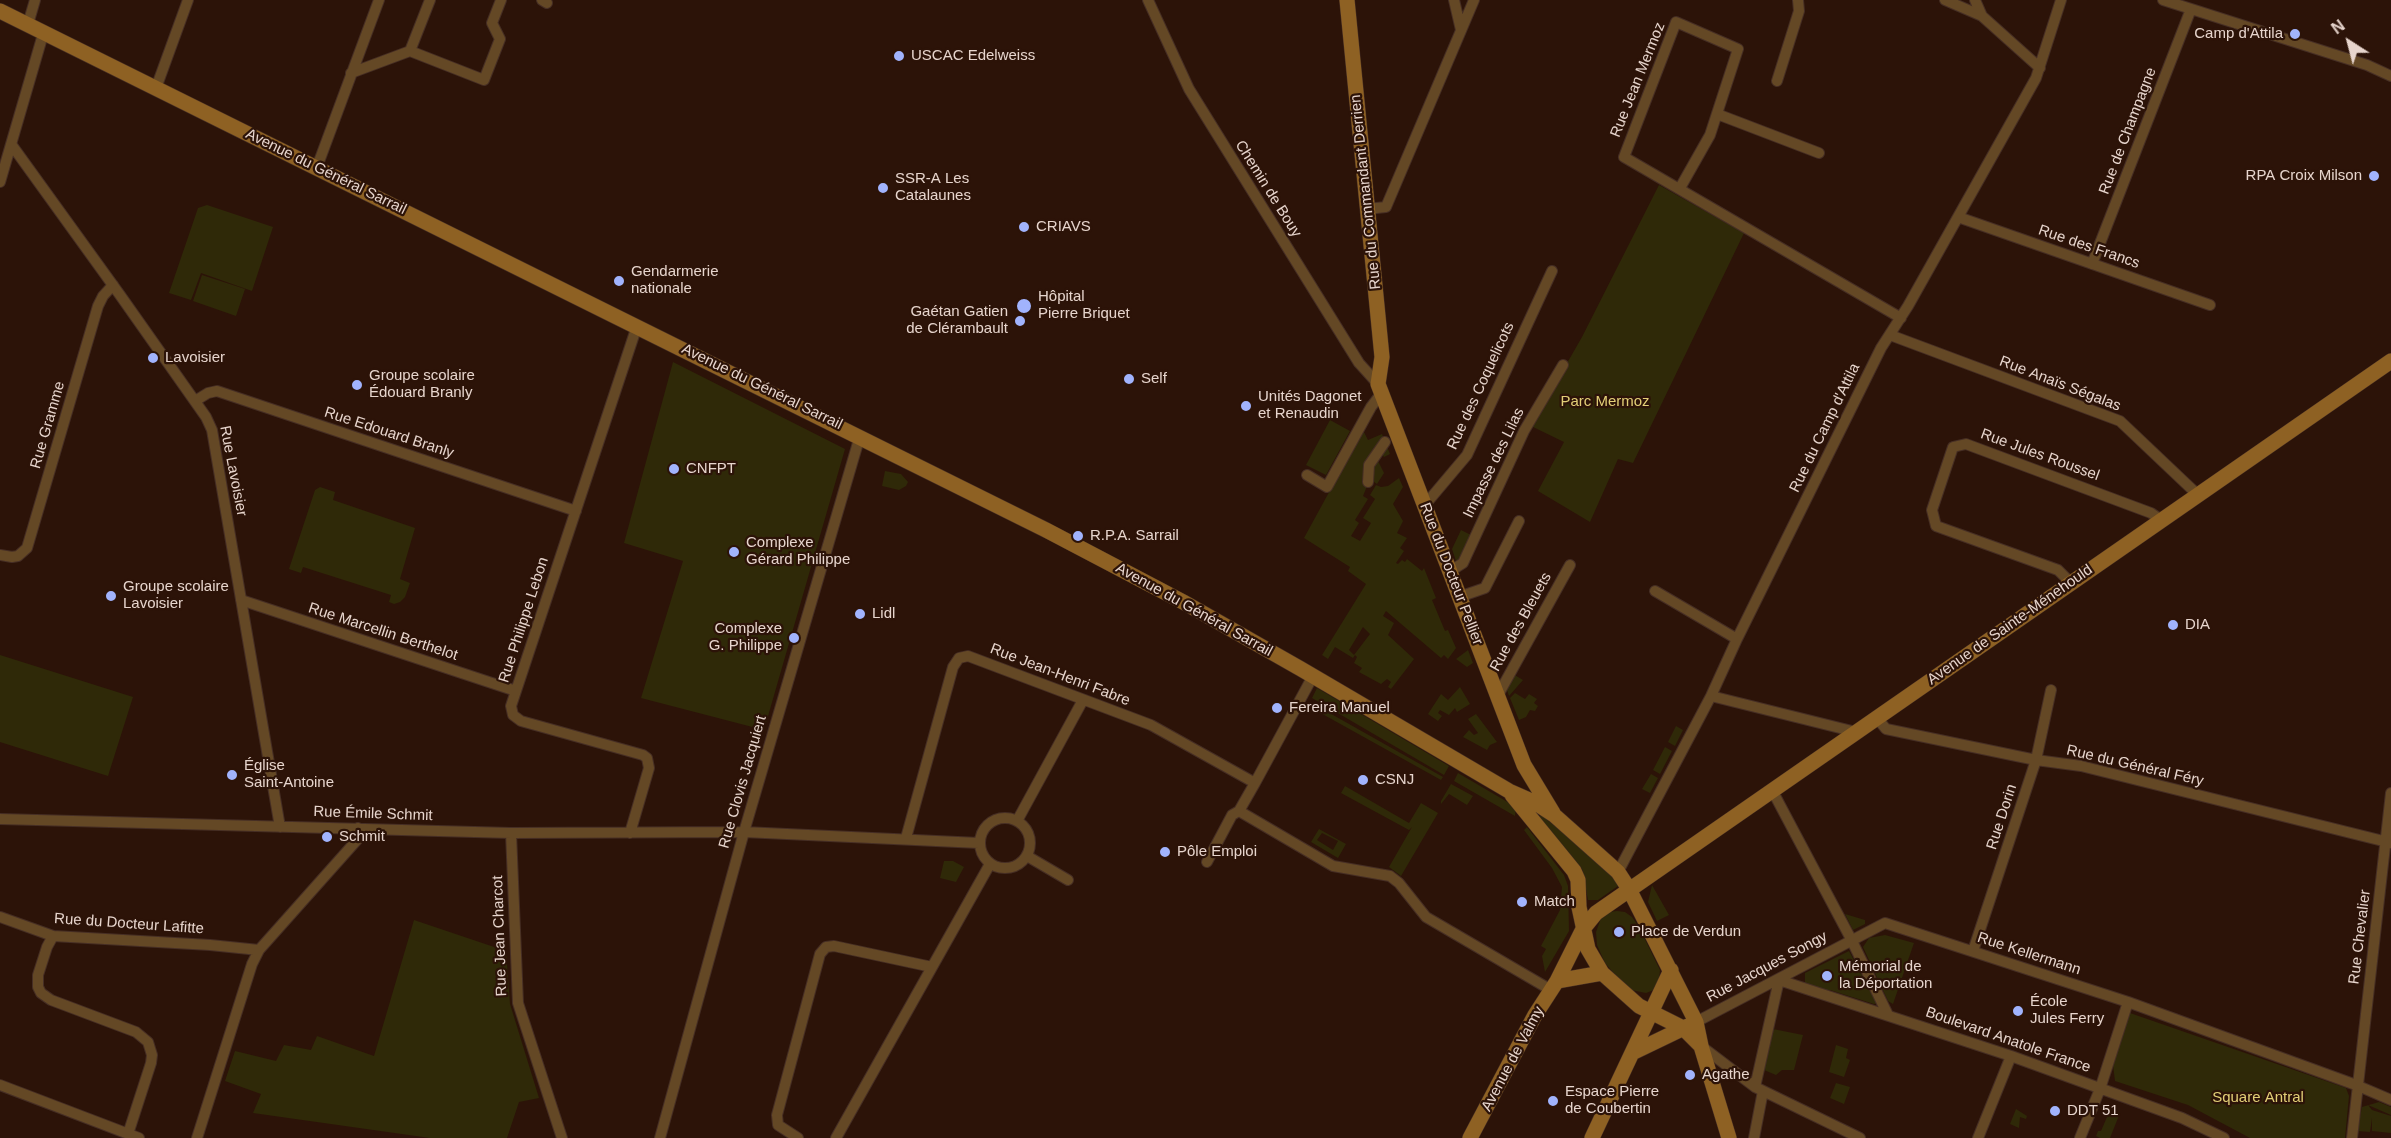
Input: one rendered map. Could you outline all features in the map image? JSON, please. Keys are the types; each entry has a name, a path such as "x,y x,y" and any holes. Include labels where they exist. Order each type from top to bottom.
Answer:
{"main road":[{"name":"Rue du Commandant Derrien","path":"1347,0 1383,357 1379,389"},
{"name":"Avenue du Général Sarrail","path":"0,11 860,436 1167,594 1313,676 1531,805"},
{"name":"Avenue de Sainte-Ménehould","path":"1629,889 2391,361"},
{"name":"Rue du Docteur Pellier","path":"1379,389 1524,765 1531,805"},
{"name":"Rue du Docteur Pellier","path":"1524,765 1554,815"},
{"path":"1531,805 1554,815 1618,872 1629,889 1671,970 1690,1025 1701,1046 1729,1138"},
{"path":"1531,805 1578,880 1583,929 1588,949 1602,973 1646,1015 1690,1025"},
{"path":"1583,929 1596,913 1629,889"},
{"name":"Avenue de Valmy","path":"1470,1138 1583,929"},
{"path":"1592,1138 1634,1052 1646,1015 1652,1003 1660,997 1671,970"},
{"path":"1554,985 1602,973"},
{"path":"1634,1052 1690,1025"}],"street":[{"path":"28,24 35,0"},
{"path":"156,88 188,0"},
{"path":"317,167 380,0"},
{"path":"410,51 430,0"},
{"path":"351,73 410,51 484,80 500,39 492,23 501,0"},
{"name":"Chemin de Bouy","path":"1148,0 1194,99 1359,363 1379,389"},
{"path":"1454,0 1461,31"},
{"path":"1367,209 1386,207 1474,0"},
{"path":"1777,81 1799,10 1798,0"},
{"path":"1945,0 1982,16 2040,68"},
{"path":"1975,0 1982,16"},
{"name":"Rue du Camp d'Attila","path":"1618,872 1711,696 1834,445 1840,427 2040,68 2061,0"},
{"path":"2163,0 2367,65 2391,76"},
{"name":"Rue de Champagne","path":"2092,264 2191,9"},
{"name":"Rue Jean Mermoz","path":"1680,189 1710,135 1738,49 1676,22 1624,157 1901,318"},
{"path":"0,182 44,31"},
{"path":"1717,114 1819,153"},
{"name":"Rue Lavoisier","path":"11,144 195,401 212,430 280,827"},
{"name":"Rue des Francs","path":"1958,217 2210,305"},
{"name":"Rue des Coquelicots","path":"1424,506 1467,455 1552,271"},
{"name":"Rue Gramme","path":"0,555 18,556 27,548 98,306 113,285"},
{"name":"Rue Philippe Lebon","path":"630,832 649,768 647,758 521,721 515,718 511,711 638,326"},
{"name":"Rue Anaïs Ségalas","path":"1890,335 2120,421 2198,495"},
{"name":"Impasse des Lilas","path":"1449,572 1463,563 1524,431 1563,365"},
{"path":"1307,475 1327,487 1379,389"},
{"name":"Rue Edouard Branly","path":"195,401 208,393 217,392 576,511"},
{"name":"Rue Clovis Jacquiert","path":"660,1138 744,832 860,436"},
{"path":"1368,482 1369,465 1385,442"},
{"name":"Rue Jules Roussel","path":"2071,583 2058,570 1936,525 1932,510 1953,447 1966,444 2151,513 2161,520"},
{"path":"1459,597 1485,588 1519,521"},
{"name":"Rue des Bleuets","path":"1498,695 1570,565"},
{"path":"1655,591 1737,639"},
{"name":"Rue Marcellin Berthelot","path":"241,600 516,691"},
{"name":"Rue Jean-Henri Fabre","path":"906,838 953,667 959,658 968,656 1151,725 1255,783"},
{"path":"1207,862 1232,815 1239,811 1255,783 1313,676"},
{"name":"Rue Dorin","path":"1973,951 2036,760 2051,690"},
{"path":"1711,696 1856,732"},
{"path":"1017,821 1083,700"},
{"name":"Rue du Général Féry","path":"1877,718 1886,729 2036,760 2081,766 2389,842"},
{"path":"1772,790 1851,939 1888,1015"},
{"name":"Rue Chevalier","path":"2352,1138 2356,1085 2389,842 2391,793"},
{"path":"1239,811 1333,866 1390,876 1399,883 1426,917 1554,985"},
{"path":"1008,818 1017,821 1030,836 1030,850 1027,856 1021,863 1006,869 990,864 984,859 980,843 981,835 992,822 1008,818"},
{"name":"Rue Émile Schmit","path":"0,819 511,833 744,832"},
{"path":"197,1138 252,964 259,950 357,840 358,828"},
{"path":"744,832 980,843"},
{"name":"Rue Jean Charcot","path":"511,833 518,1003 561,1138"},
{"path":"1027,856 1068,880"},
{"path":"836,1138 990,864"},
{"name":"Rue du Docteur Lafitte","path":"0,917 53,936 259,950"},
{"name":"Rue Kellermann","path":"1851,939 1885,923 2128,1002 2356,1085 2391,1100"},
{"path":"53,936 38,975 38,987 41,993 51,1000 136,1032 148,1042 152,1055 151,1063 128,1134"},
{"name":"Rue Jacques Songy","path":"1690,1025 1779,980 1851,939"},
{"path":"798,1138 778,1125 777,1115 820,954 826,947 834,946 932,967"},
{"path":"1754,1138 1759,1089 1779,980"},
{"name":"Boulevard Anatole France","path":"1779,980 2011,1056 2182,1118 2224,1138"},
{"path":"2080,1138 2100,1089 2128,1002"},
{"path":"1701,1046 1759,1089 1860,1138"},
{"path":"1978,1138 2011,1056"},
{"path":"0,1085 139,1138"}],"green space":[{"name":"Parc Mermoz","path":"1659,185 1744,233 1633,463 1618,459 1590,522 1538,491 1564,442 1531,426 1582,337"},
{"path":"207,205 273,227 252,291 201,273 191,300 169,293 198,208"},
{"path":"202,275 245,289 236,316 193,301"},
{"name":"Complexe Gérard Philippe","path":"673,362 845,449 764,730 641,698 683,561 624,543"},
{"path":"1330,420 1350,431 1326,475 1306,465"},
{"path":"1363,430 1368,440 1382,434 1390,454 1384,457 1381,453 1375,455 1384,473 1377,484 1370,479 1363,496 1368,499 1355,520 1359,523 1351,536 1360,541 1371,523 1363,518 1375,499 1370,495 1376,485 1388,486 1399,478 1403,487 1393,504 1403,521 1397,533 1407,538 1400,548 1404,551 1396,563 1402,560 1405,562 1407,559 1422,571 1424,568 1436,598 1432,600 1445,631 1448,630 1456,648 1448,659 1444,655 1441,658 1386,611 1383,616 1394,623 1388,635 1414,659 1391,689 1388,687 1391,682 1387,679 1381,684 1359,672 1362,668 1354,663 1357,657 1355,655 1353,658 1335,647 1328,659 1322,655 1366,584 1348,571 1350,567 1304,538","holes":["1363,627 1370,634 1354,655 1349,650"]},
{"path":"885,471 901,474 908,482 906,486 899,490 882,486"},
{"path":"320,487 335,492 333,500 415,528 400,579 410,583 405,597 400,602 394,604 389,602 391,595 303,567 301,573 289,569 315,490"},
{"path":"1461,530 1473,536 1457,564 1452,549"},
{"path":"1468,650 1473,663 1467,667 1456,659"},
{"path":"0,655 133,697 108,776 0,742"},
{"path":"1513,674 1523,680 1509,696 1506,687"},
{"path":"1460,687 1470,704 1457,712 1455,708 1449,715 1440,710 1438,713 1442,716 1438,721 1428,714 1441,694 1448,700"},
{"path":"1317,688 1449,766 1444,775 1312,698"},
{"path":"1515,693 1525,699 1529,694 1537,699 1534,703 1538,706 1535,711 1530,710 1526,717 1519,720 1510,698"},
{"path":"1310,702 1443,777 1441,780 1308,706"},
{"path":"1476,714 1497,742 1490,745 1487,750 1463,737 1469,730 1474,735 1478,733 1468,719"},
{"path":"1676,726 1683,730 1675,746 1668,742"},
{"path":"1665,747 1672,751 1660,774 1653,770"},
{"path":"1458,773 1516,807 1515,816 1454,781"},
{"path":"1651,774 1658,778 1650,793 1642,789"},
{"path":"1451,784 1473,796 1467,805 1449,794 1441,804"},
{"path":"1345,786 1409,823 1421,803 1438,813 1401,876 1389,867 1412,827 1409,830 1341,793"},
{"path":"1541,815 1597,859 1612,874 1618,886 1598,900 1588,900 1582,869 1539,816"},
{"path":"1527,827 1564,875 1568,886 1569,931 1545,972 1542,956 1546,949 1541,946 1560,910 1562,887 1552,868 1524,830"},
{"path":"1319,829 1346,844 1338,858 1311,842","holes":["1322,833 1338,841 1333,850 1317,840"]},
{"path":"944,861 953,861 964,867 956,882 940,878"},
{"path":"1652,885 1669,915 1657,921 1648,902"},
{"path":"1609,912 1625,912 1632,917 1660,970 1659,981 1654,990 1646,993 1631,990 1605,963 1597,945 1596,932 1601,918"},
{"path":"1845,914 1865,920 1865,924 1853,930"},
{"path":"414,920 506,951 510,1004 539,1098 519,1102 507,1138 430,1138 253,1113 261,1094 225,1081 235,1051 276,1061 284,1045 311,1050 317,1036 374,1056"},
{"path":"1885,935 1914,943 1893,1004 1888,1001 1863,947 1869,938"},
{"path":"1849,951 1879,1003 1874,1004 1830,990 1824,991 1805,983 1805,973"},
{"name":"Square Antral","path":"2130,1013 2346,1088 2349,1096 2345,1138 2250,1138 2188,1105 2115,1081 2113,1065"},
{"path":"1773,1029 1803,1035 1794,1070 1782,1070 1776,1075 1764,1070"},
{"path":"1836,1045 1848,1049 1846,1058 1850,1060 1844,1077 1829,1072"},
{"path":"1836,1083 1850,1087 1844,1104 1830,1098"},
{"path":"2379,1102 2391,1107 2391,1115 2368,1105"},
{"path":"2368,1105 2372,1110 2391,1116 2391,1133 2372,1131 2372,1118 2370,1132 2357,1131 2362,1107"},
{"path":"2016,1109 2027,1116 2026,1119 2020,1117 2019,1128 2010,1124"},
{"path":"2112,1109 2120,1113 2110,1138 2096,1136 2098,1131 2101,1131"}],"place":[{"name":"Camp d'Attila","path":"2295,34"},
{"name":"USCAC Edelweiss","path":"899,56"},
{"name":"RPA Croix Milson","path":"2374,176"},
{"name":"SSR-A Les Catalaunes","path":"883,188"},
{"name":"CRIAVS","path":"1024,227"},
{"name":"Gendarmerie nationale","path":"619,281"},
{"name":"Hôpital Pierre Briquet","path":"1024,306"},
{"name":"Gaétan Gatien de Clérambault","path":"1020,321"},
{"name":"Lavoisier","path":"153,358"},
{"name":"Self","path":"1129,379"},
{"name":"Groupe scolaire Édouard Branly","path":"357,385"},
{"name":"Unités Dagonet et Renaudin","path":"1246,406"},
{"name":"CNFPT","path":"674,469"},
{"name":"R.P.A. Sarrail","path":"1078,536"},
{"name":"Complexe Gérard Philippe","path":"734,552"},
{"name":"Groupe scolaire Lavoisier","path":"111,596"},
{"name":"Lidl","path":"860,614"},
{"name":"DIA","path":"2173,625"},
{"name":"Complexe G. Philippe","path":"794,638"},
{"name":"Fereira Manuel","path":"1277,708"},
{"name":"Église Saint-Antoine","path":"232,775"},
{"name":"CSNJ","path":"1363,780"},
{"name":"Schmit","path":"327,837"},
{"name":"Pôle Emploi","path":"1165,852"},
{"name":"Match","path":"1522,902"},
{"name":"Place de Verdun","path":"1619,932"},
{"name":"Mémorial de la Déportation","path":"1827,976"},
{"name":"École Jules Ferry","path":"2018,1011"},
{"name":"Agathe","path":"1690,1075"},
{"name":"Espace Pierre de Coubertin","path":"1553,1101"},
{"name":"DDT 51","path":"2055,1111"}]}
